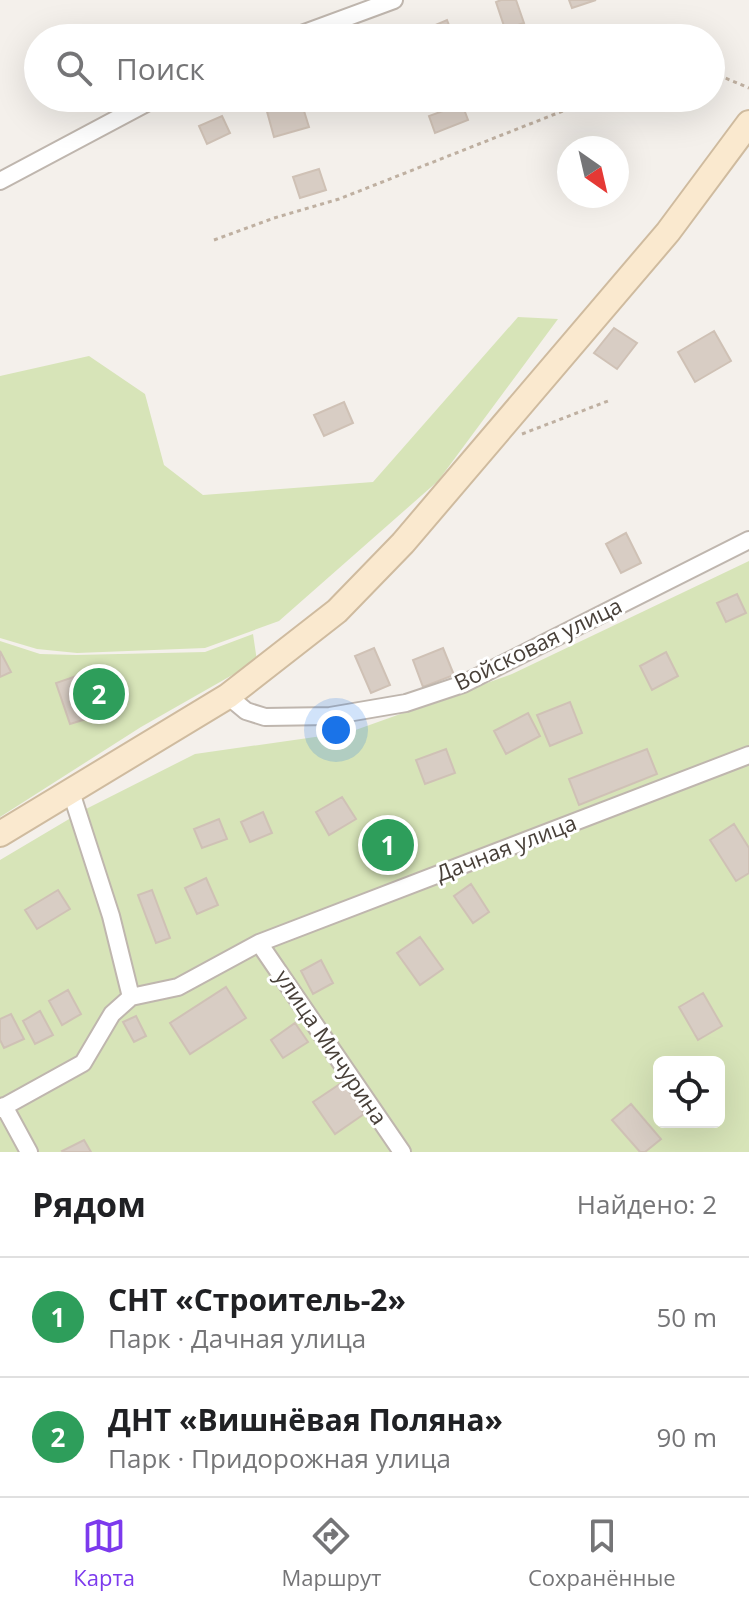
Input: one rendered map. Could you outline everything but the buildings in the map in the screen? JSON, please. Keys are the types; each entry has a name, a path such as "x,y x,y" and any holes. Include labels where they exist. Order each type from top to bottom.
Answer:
{"main road":[{"path":"0,834 228,696 337,611 403,543 668,232 749,123"}],"street":[{"path":"329,24 394,0"},
{"path":"0,181 130,112"},
{"name":"Войсковая улица","path":"228,696 246,711 265,717 330,716 406,703 463,684 749,540"},
{"name":"Дачная улица","path":"131,997 178,987 259,943 749,755"},
{"path":"29,1152 2,1108 83,1063 112,1014 131,997 111,916 71,792"},
{"name":"улица Мичурина","path":"259,943 402,1152"}],"path":[{"path":"725,78 749,88"},
{"path":"214,240 339,199 560,112"},
{"path":"494,436 526,434 608,401"}],"green space":[{"path":"518,317 558,319 438,481 279,621 205,648 77,653 37,649 0,638 0,376 89,356 145,394 164,465 203,495 373,482"},
{"path":"749,561 749,1152 0,1152 0,860 86,809 195,754 350,732 512,674"},
{"path":"253,634 257,661 141,727 0,817 0,641 40,654 205,652"}],"place":[{"name":"ДНТ «Вишнёвая Поляна»","path":"99,694"},
{"name":"СНТ «Строитель-2»","path":"388,845"}]}
